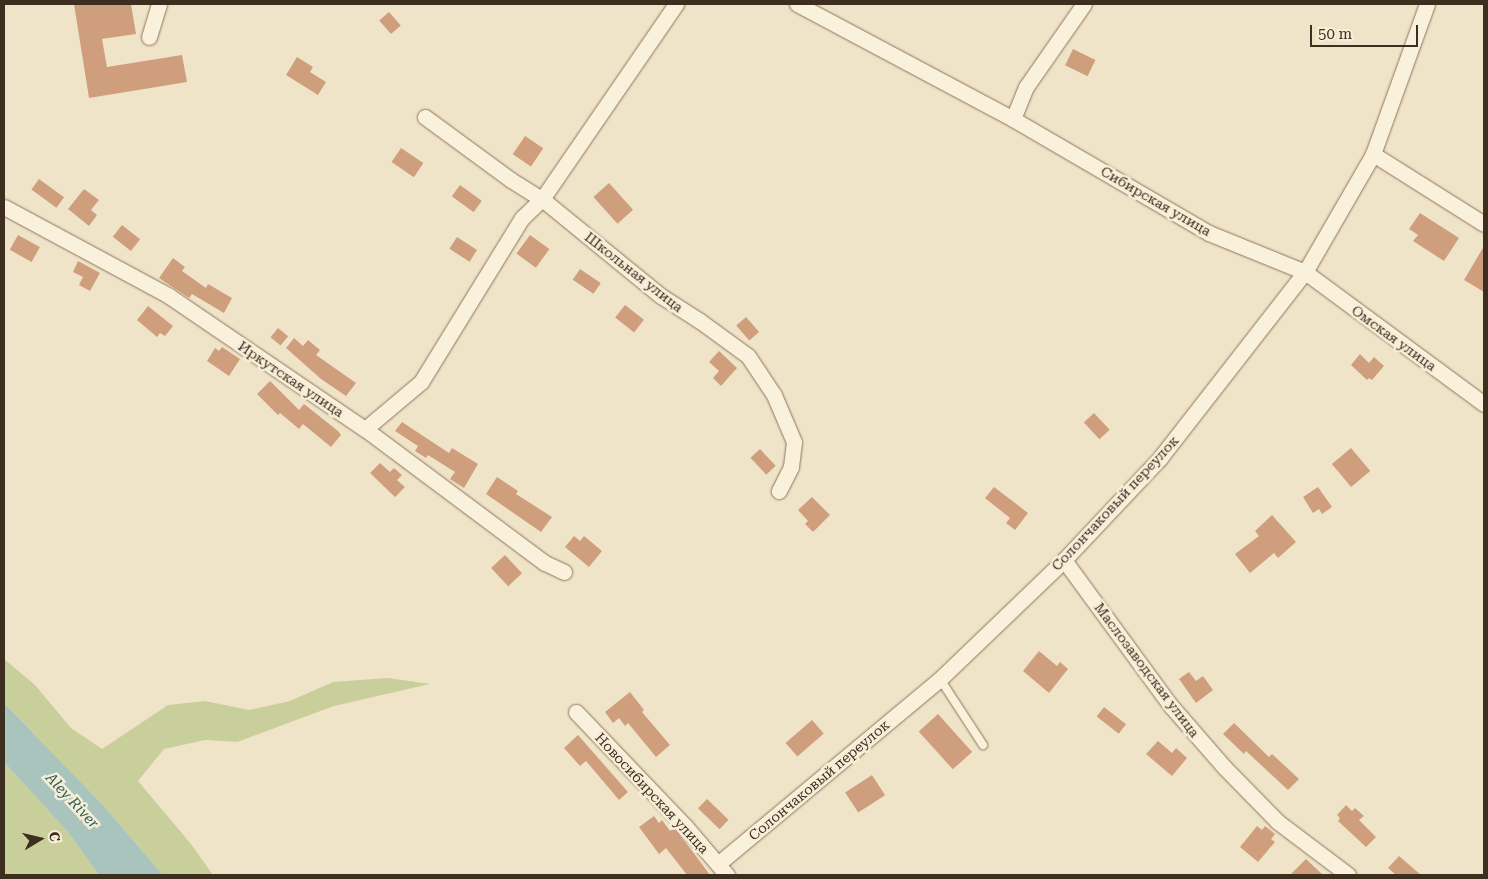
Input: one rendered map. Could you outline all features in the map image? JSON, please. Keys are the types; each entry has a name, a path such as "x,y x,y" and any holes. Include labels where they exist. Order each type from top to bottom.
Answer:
{"street":[{"path":"149,37 159,4"},
{"path":"365,429 421,382 522,218 542,199 676,4"},
{"name":"Сибирская улица","path":"797,4 1013,119 1209,233 1305,272"},
{"path":"1013,119 1026,87 1084,4"},
{"name":"Солончаковый переулок","path":"723,869 940,680 1064,560 1160,458 1305,272 1374,154 1427,4"},
{"name":"Школьная улица","path":"425,117 511,180 542,199 661,296 700,321 748,356 774,395 794,442 790,467 779,491"},
{"path":"1374,154 1484,224"},
{"name":"Иркутская улица","path":"4,207 169,296 365,429 545,563 564,572"},
{"name":"Омская улица","path":"1305,272 1484,404"},
{"name":"Маслозаводская улица","path":"1064,560 1171,706 1224,767 1278,822 1348,875"},
{"name":"Новосибирская улица","path":"576,712 723,869"}],"lane":[{"path":"940,680 983,745"}],"green space":[{"path":"4,659 35,685 71,728 102,749 168,705 205,701 249,710 290,701 333,682 388,678 430,684 334,706 237,742 205,740 164,749 138,781 191,844 213,875 163,875 103,805 4,703"},
{"path":"4,762 67,831 99,875 4,875"}],"water":[{"name":"Aley River","path":"4,703 103,805 163,875 99,875 67,831 4,762"}],"building":[{"path":"74,4 131,4 136,34 102,39 107,67 182,55 187,82 89,98"},
{"path":"389,12 401,26 391,34 379,21"},
{"path":"1073,49 1095,60 1088,76 1065,65"},
{"path":"297,57 313,67 310,72 326,82 318,95 286,75"},
{"path":"525,136 543,148 531,167 513,154"},
{"path":"401,148 423,163 414,177 391,162"},
{"path":"39,179 64,197 56,208 31,190"},
{"path":"609,183 633,210 617,224 593,197"},
{"path":"460,185 482,201 474,212 452,196"},
{"path":"84,189 99,200 91,210 97,215 89,226 68,209"},
{"path":"1420,213 1459,238 1444,261 1413,241 1418,235 1409,229"},
{"path":"122,225 140,239 131,251 113,237"},
{"path":"18,235 40,247 32,262 10,250"},
{"path":"530,235 549,249 536,268 516,254"},
{"path":"457,237 477,250 470,262 449,249"},
{"path":"1484,246 1484,292 1464,280"},
{"path":"173,258 185,267 182,271 206,288 208,284 232,298 224,313 192,294 189,298 159,278"},
{"path":"78,261 100,273 90,291 79,285 83,277 73,272"},
{"path":"580,269 601,283 593,294 573,280"},
{"path":"625,305 644,320 634,332 615,318"},
{"path":"148,306 173,326 165,336 160,333 157,337 137,320"},
{"path":"746,317 759,332 749,341 736,326"},
{"path":"278,328 288,336 281,346 270,337"},
{"path":"294,338 303,346 308,340 320,350 316,355 356,383 346,396 321,379 286,348"},
{"path":"222,347 240,359 229,376 207,361 215,348 219,351"},
{"path":"719,351 737,368 721,386 713,378 719,371 709,362"},
{"path":"1360,354 1369,363 1374,357 1384,366 1372,380 1369,378 1367,380 1351,365"},
{"path":"270,381 299,410 304,404 338,431 341,435 331,447 303,424 299,429 280,413 278,415 257,394"},
{"path":"1094,413 1110,430 1099,439 1084,423"},
{"path":"402,422 449,453 452,448 478,464 464,488 450,479 455,472 428,455 426,458 415,451 418,446 395,431"},
{"path":"1351,448 1370,471 1351,487 1332,464"},
{"path":"760,449 776,466 766,475 750,458"},
{"path":"380,463 390,472 394,468 402,475 397,480 405,487 395,497 370,473"},
{"path":"497,477 518,491 516,494 552,517 541,532 486,494"},
{"path":"994,487 1028,513 1015,530 1006,523 1010,518 985,498"},
{"path":"1318,487 1332,507 1322,514 1319,509 1313,513 1303,497"},
{"path":"812,497 830,515 813,532 805,524 808,521 798,510"},
{"path":"1272,515 1296,542 1278,558 1274,553 1250,573 1235,554 1259,536 1255,531"},
{"path":"574,536 580,541 584,536 602,551 589,567 565,547"},
{"path":"505,555 522,573 508,586 491,568"},
{"path":"1039,651 1057,666 1060,662 1068,669 1049,693 1023,671"},
{"path":"1189,672 1196,681 1203,676 1213,690 1196,703 1179,679"},
{"path":"630,692 644,710 642,712 670,745 656,757 628,723 625,726 619,718 613,723 605,712"},
{"path":"1104,707 1126,724 1119,734 1097,716"},
{"path":"938,714 972,752 953,769 919,731"},
{"path":"812,720 824,734 797,757 786,743"},
{"path":"1234,723 1269,757 1272,754 1299,779 1288,790 1246,751 1244,754 1223,734"},
{"path":"578,735 628,792 619,800 586,761 580,766 564,748"},
{"path":"1158,741 1172,753 1176,748 1187,758 1172,776 1146,754"},
{"path":"872,775 885,795 858,813 845,792"},
{"path":"707,799 729,820 720,829 698,808"},
{"path":"1346,805 1352,811 1355,808 1364,816 1359,820 1376,837 1366,847 1338,821 1340,818 1337,815"},
{"path":"654,816 659,823 662,820 670,831 674,828 678,832 710,875 687,875 666,848 659,854 639,827"},
{"path":"1257,826 1262,830 1265,826 1275,834 1271,839 1275,842 1258,862 1240,847"},
{"path":"1399,856 1421,875 1396,875 1388,868"},
{"path":"1306,859 1323,875 1290,875"}]}
